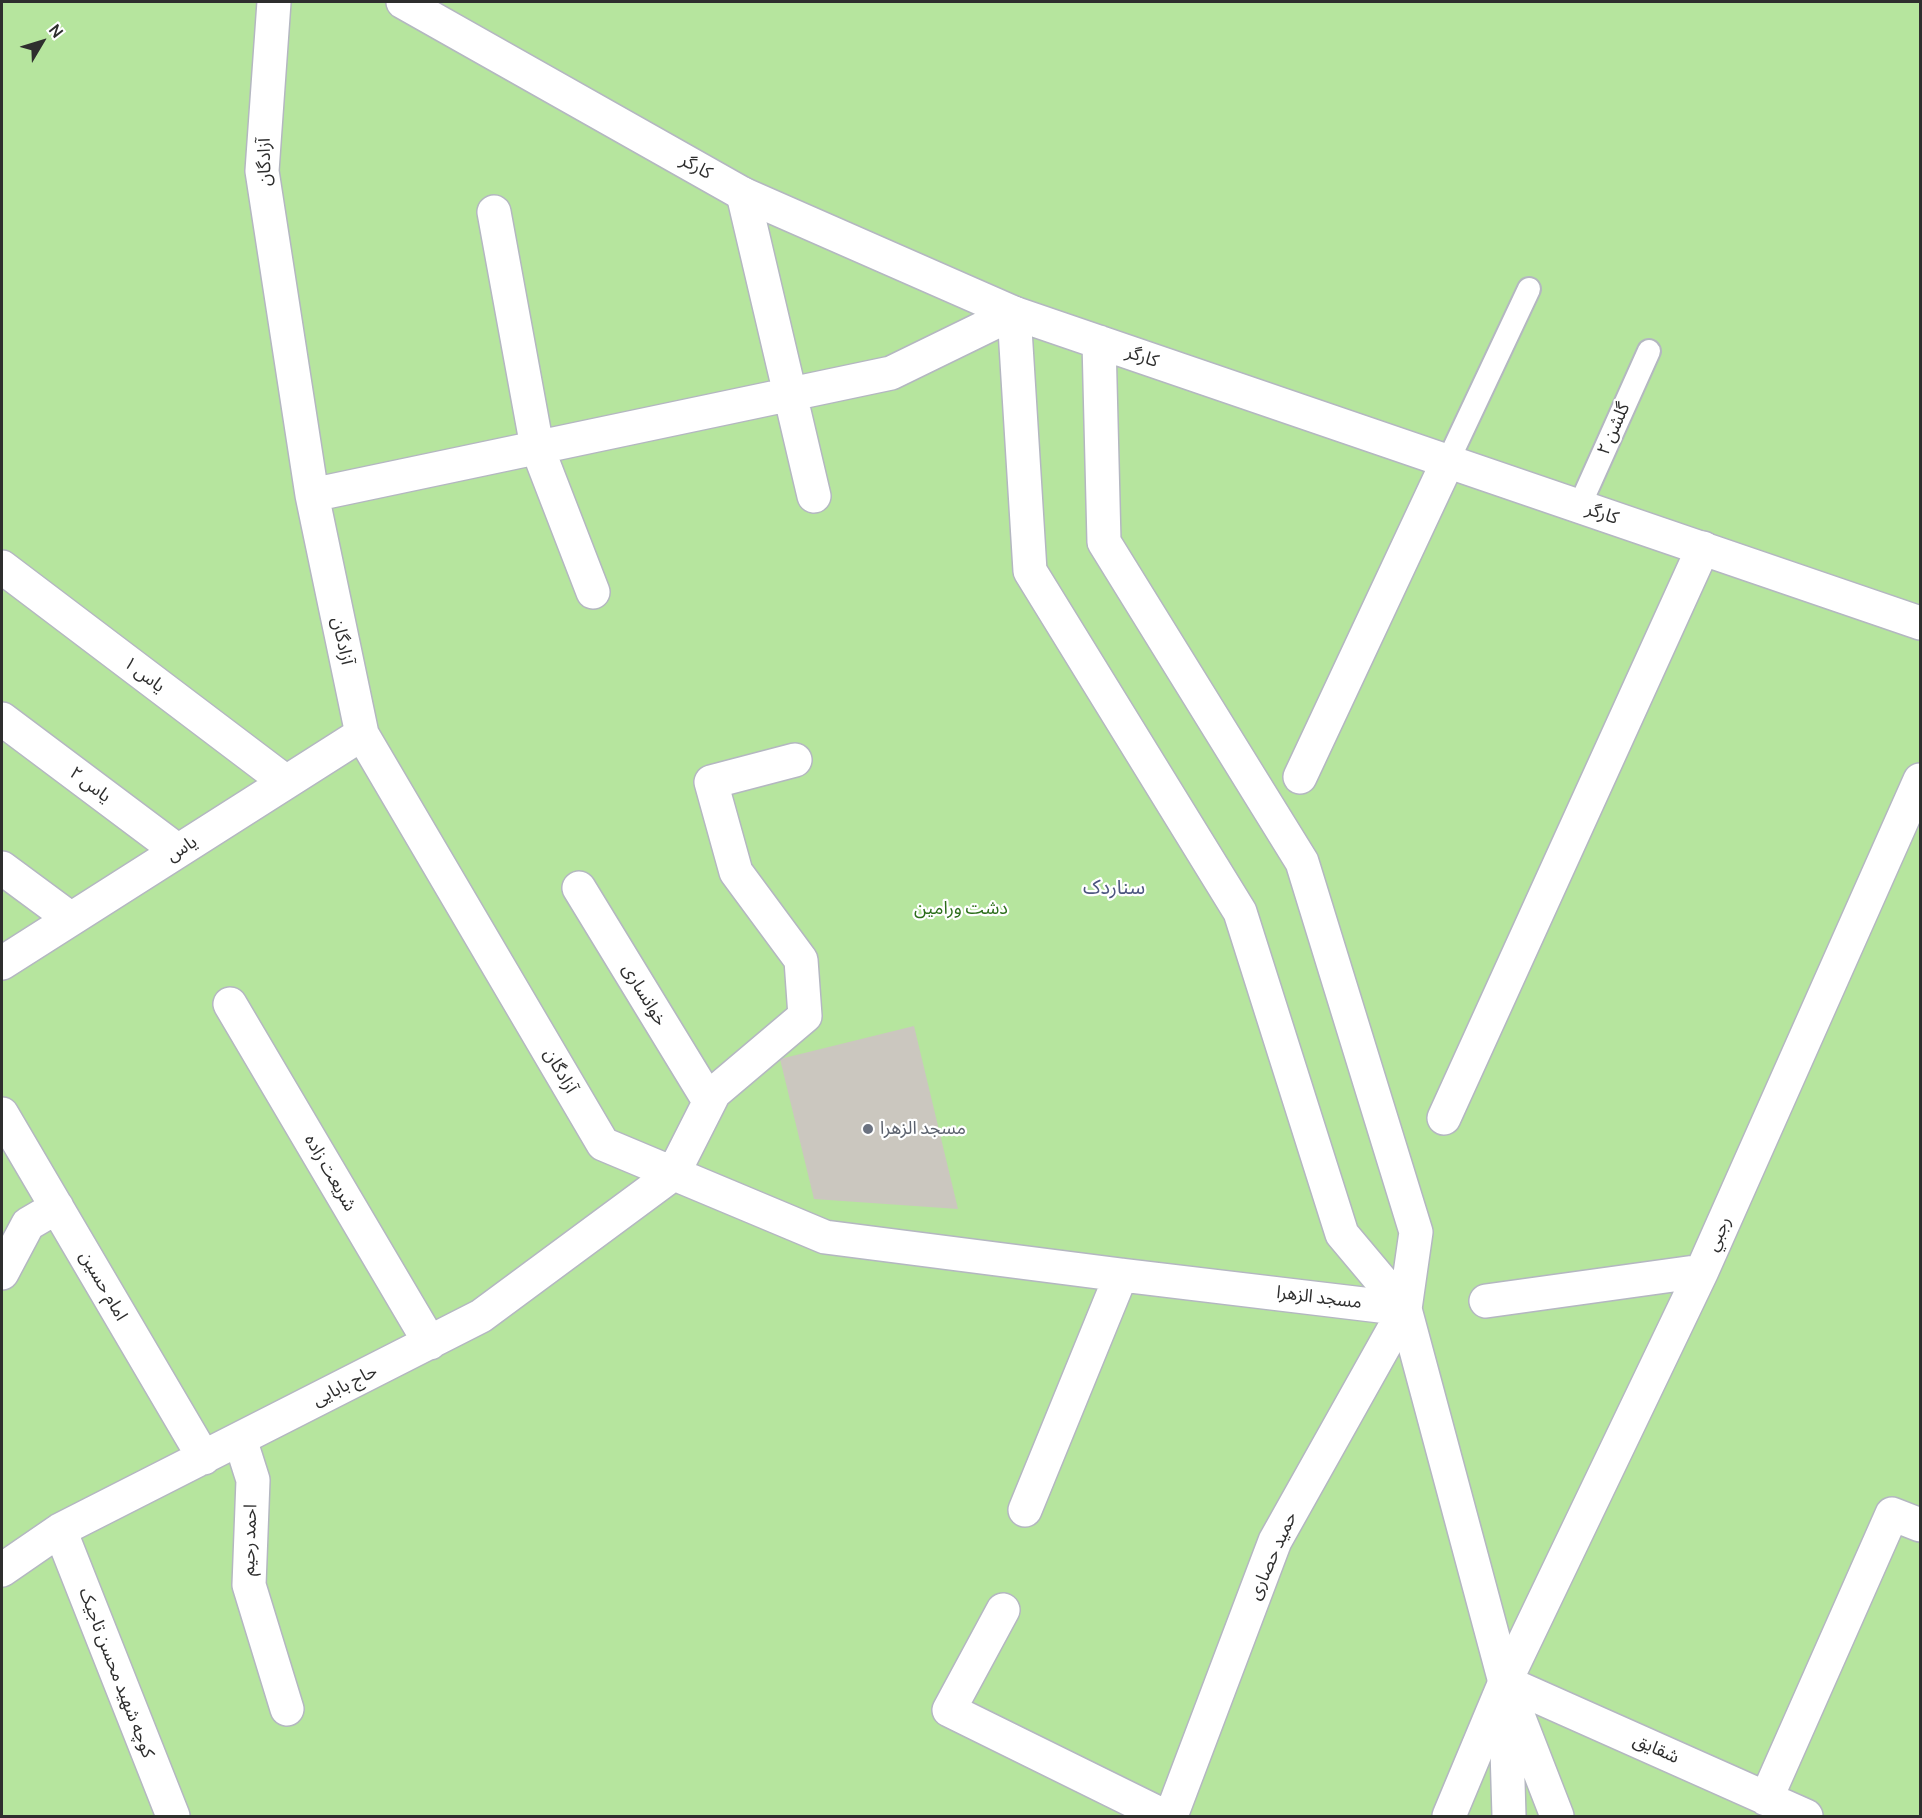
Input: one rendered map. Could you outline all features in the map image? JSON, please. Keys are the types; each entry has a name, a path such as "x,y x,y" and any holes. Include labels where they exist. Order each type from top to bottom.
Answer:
{"street":[{"name":"آزادگان","path":"274,2 262,171 312,495 362,734 603,1144 673,1174"},
{"name":"کارگر","path":"403,2 743,194 1014,313 1920,623"},
{"path":"743,194 814,496"},
{"path":"494,212 537,447 593,592"},
{"path":"312,495 891,372 1014,313 1030,571 1240,912 1342,1234 1405,1308"},
{"path":"1099,342 1104,542 1302,862 1416,1232 1405,1308 1505,1682 1557,1816"},
{"path":"1300,777 1448,461"},
{"path":"1444,1118 1703,548"},
{"name":"یاس ۱","path":"2,567 286,782"},
{"name":"یاس ۲","path":"2,719 178,851"},
{"name":"یاس","path":"2,963 362,734"},
{"path":"673,1174 714,1093 805,1016 801,960 736,872 711,782 795,760"},
{"name":"رجبي","path":"1505,1682 1702,1271 1920,780"},
{"path":"2,868 70,919"},
{"name":"خوانساری","path":"579,888 709,1101"},
{"name":"شریعت زاده","path":"230,1004 430,1343"},
{"name":"امام حسین","path":"2,1114 204,1458"},
{"name":"مسجد الزهرا","path":"673,1174 825,1237 1405,1308"},
{"name":"حاج بابایی","path":"2,1570 60,1530 481,1316 673,1174"},
{"path":"2,1273 28,1224 57,1207"},
{"path":"1486,1301 1702,1271"},
{"path":"1025,1510 1121,1275"},
{"name":"حمید حصاری","path":"1171,1816 1275,1541 1405,1308"},
{"name":"احمد رحیم","path":"240,1439 252,1480 249,1586 287,1709"},
{"path":"1766,1799 1892,1514 1920,1525"},
{"name":"کوچه شهید محسن تاجیک","path":"60,1530 173,1816"},
{"path":"1003,1610 949,1710 1164,1816"},
{"path":"1449,1816 1505,1682"},
{"path":"1505,1682 1509,1816"},
{"name":"شقايق","path":"1505,1682 1806,1816"}],"lane":[{"path":"1448,461 1529,289"},
{"name":"گلشن ۲","path":"1579,507 1649,351"}],"green space":[{"name":"دشت ورامین","path":"2,2 1920,2 1920,1816 2,1816"}],"building":[{"name":"مسجد الزهرا","path":"914,1026 958,1209 814,1199 780,1059"}],"place":[{"name":"مسجد الزهرا","path":"868,1129"}],"district":[{"name":"سناردک","path":"1114,888"}]}
